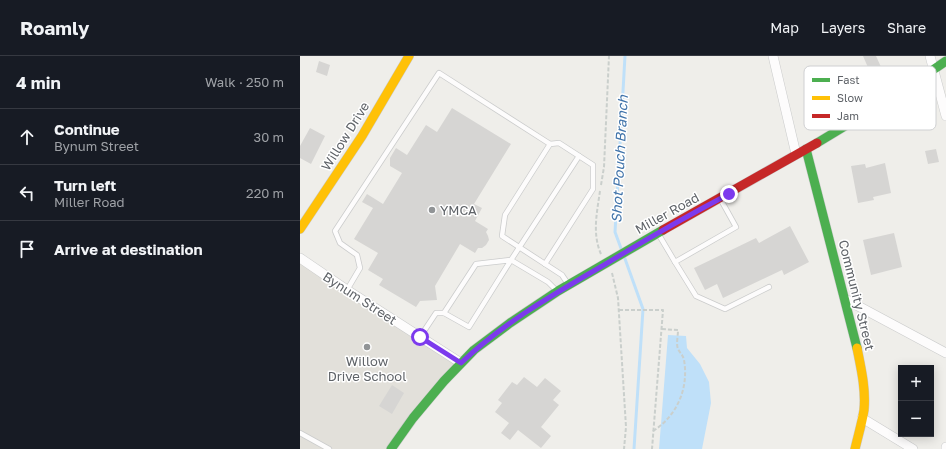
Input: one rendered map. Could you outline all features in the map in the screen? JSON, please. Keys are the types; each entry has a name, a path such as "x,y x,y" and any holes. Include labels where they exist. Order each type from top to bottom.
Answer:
{"main road":[{"name":"Willow Drive","path":"300,230 362,136 410,56"},
{"name":"Miller Road","path":"936,68 946,61"},
{"name":"Miller Road","path":"391,449 413,418 461,363 474,350 510,323 558,291 838,130"},
{"name":"Community Street","path":"806,149 856,343 863,381 864,410 855,449"}],"street":[{"path":"772,56 796,154"},
{"path":"930,56 932,66"},
{"path":"936,81 946,116"},
{"name":"Bynum Street","path":"300,258 461,363"},
{"path":"845,299 946,353"},
{"path":"862,418 913,449"}],"lane":[{"path":"347,290 360,268 358,255 340,243 335,231 439,73 550,144 559,143 593,165 593,189 545,264"},
{"path":"550,144 505,215 502,236 562,275 569,285"},
{"path":"420,337 436,313 444,312 468,327 579,156"},
{"path":"675,262 736,227 720,198"},
{"path":"658,233 696,296 725,309 769,287"},
{"path":"444,312 476,264 511,260 548,282 558,291"},
{"path":"300,433 329,449"}],"path":[{"path":"600,252 597,243 596,228 604,167 608,56"},
{"path":"611,272 618,298 619,310 626,427 624,449"},
{"path":"619,310 663,310 652,449"},
{"path":"654,431 670,417 678,404 682,393 685,370 684,358 677,348 678,330 661,329"}],"shaded area":[{"name":"Willow Drive School","path":"300,258 461,363 391,449 300,449"}],"water":[{"path":"668,335 686,336 687,348 700,364 709,382 711,403 702,449 659,449"}],"building":[{"path":"863,56 876,56 881,66 867,66"},
{"path":"319,61 330,65 327,76 316,72"},
{"name":"YMCA","path":"452,108 511,144 474,204 482,208 475,221 488,229 486,232 489,240 482,248 478,248 475,253 460,244 435,286 437,300 420,301 416,307 379,285 383,279 368,270 378,253 354,239 373,208 362,202 367,194 383,204 402,173 390,166 390,158 396,148 407,155 426,125 437,132"},
{"path":"310,128 325,136 311,164 300,158 300,146"},
{"path":"936,149 939,162 928,164 925,151"},
{"path":"885,163 891,193 873,197 874,200 858,203 851,166 865,164 866,168"},
{"path":"790,226 809,262 784,275 782,270 723,298 717,284 705,290 694,268 756,238 759,243"},
{"path":"894,233 902,267 871,275 863,240"},
{"path":"524,377 537,387 545,378 561,391 553,400 559,405 541,427 551,436 541,448 518,430 510,440 501,433 509,423 495,412 502,403 498,400 512,382 517,385"},
{"path":"392,385 404,393 392,414 379,406"}],"waterway":[{"name":"Shot Pouch Branch","path":"622,251 615,232 625,56"},
{"name":"Shot Pouch Branch","path":"624,256 643,309 634,449"}],"traffic: fast":[{"path":"936,68 946,61"},
{"path":"817,143 838,130"},
{"path":"806,149 857,348"},
{"path":"391,449 413,418 444,381 474,350 510,323 558,291 663,230"}],"traffic: slow":[{"path":"300,229 362,136 409,56"},
{"path":"855,449 864,410 863,379 857,348"}],"traffic: jam":[{"path":"663,230 817,143"}],"place":[{"name":"YMCA","path":"432,210"},
{"name":"Willow Drive School","path":"367,347"}],"route":[{"path":"420,337 461,363 474,350 510,323 558,291 729,194"}]}
